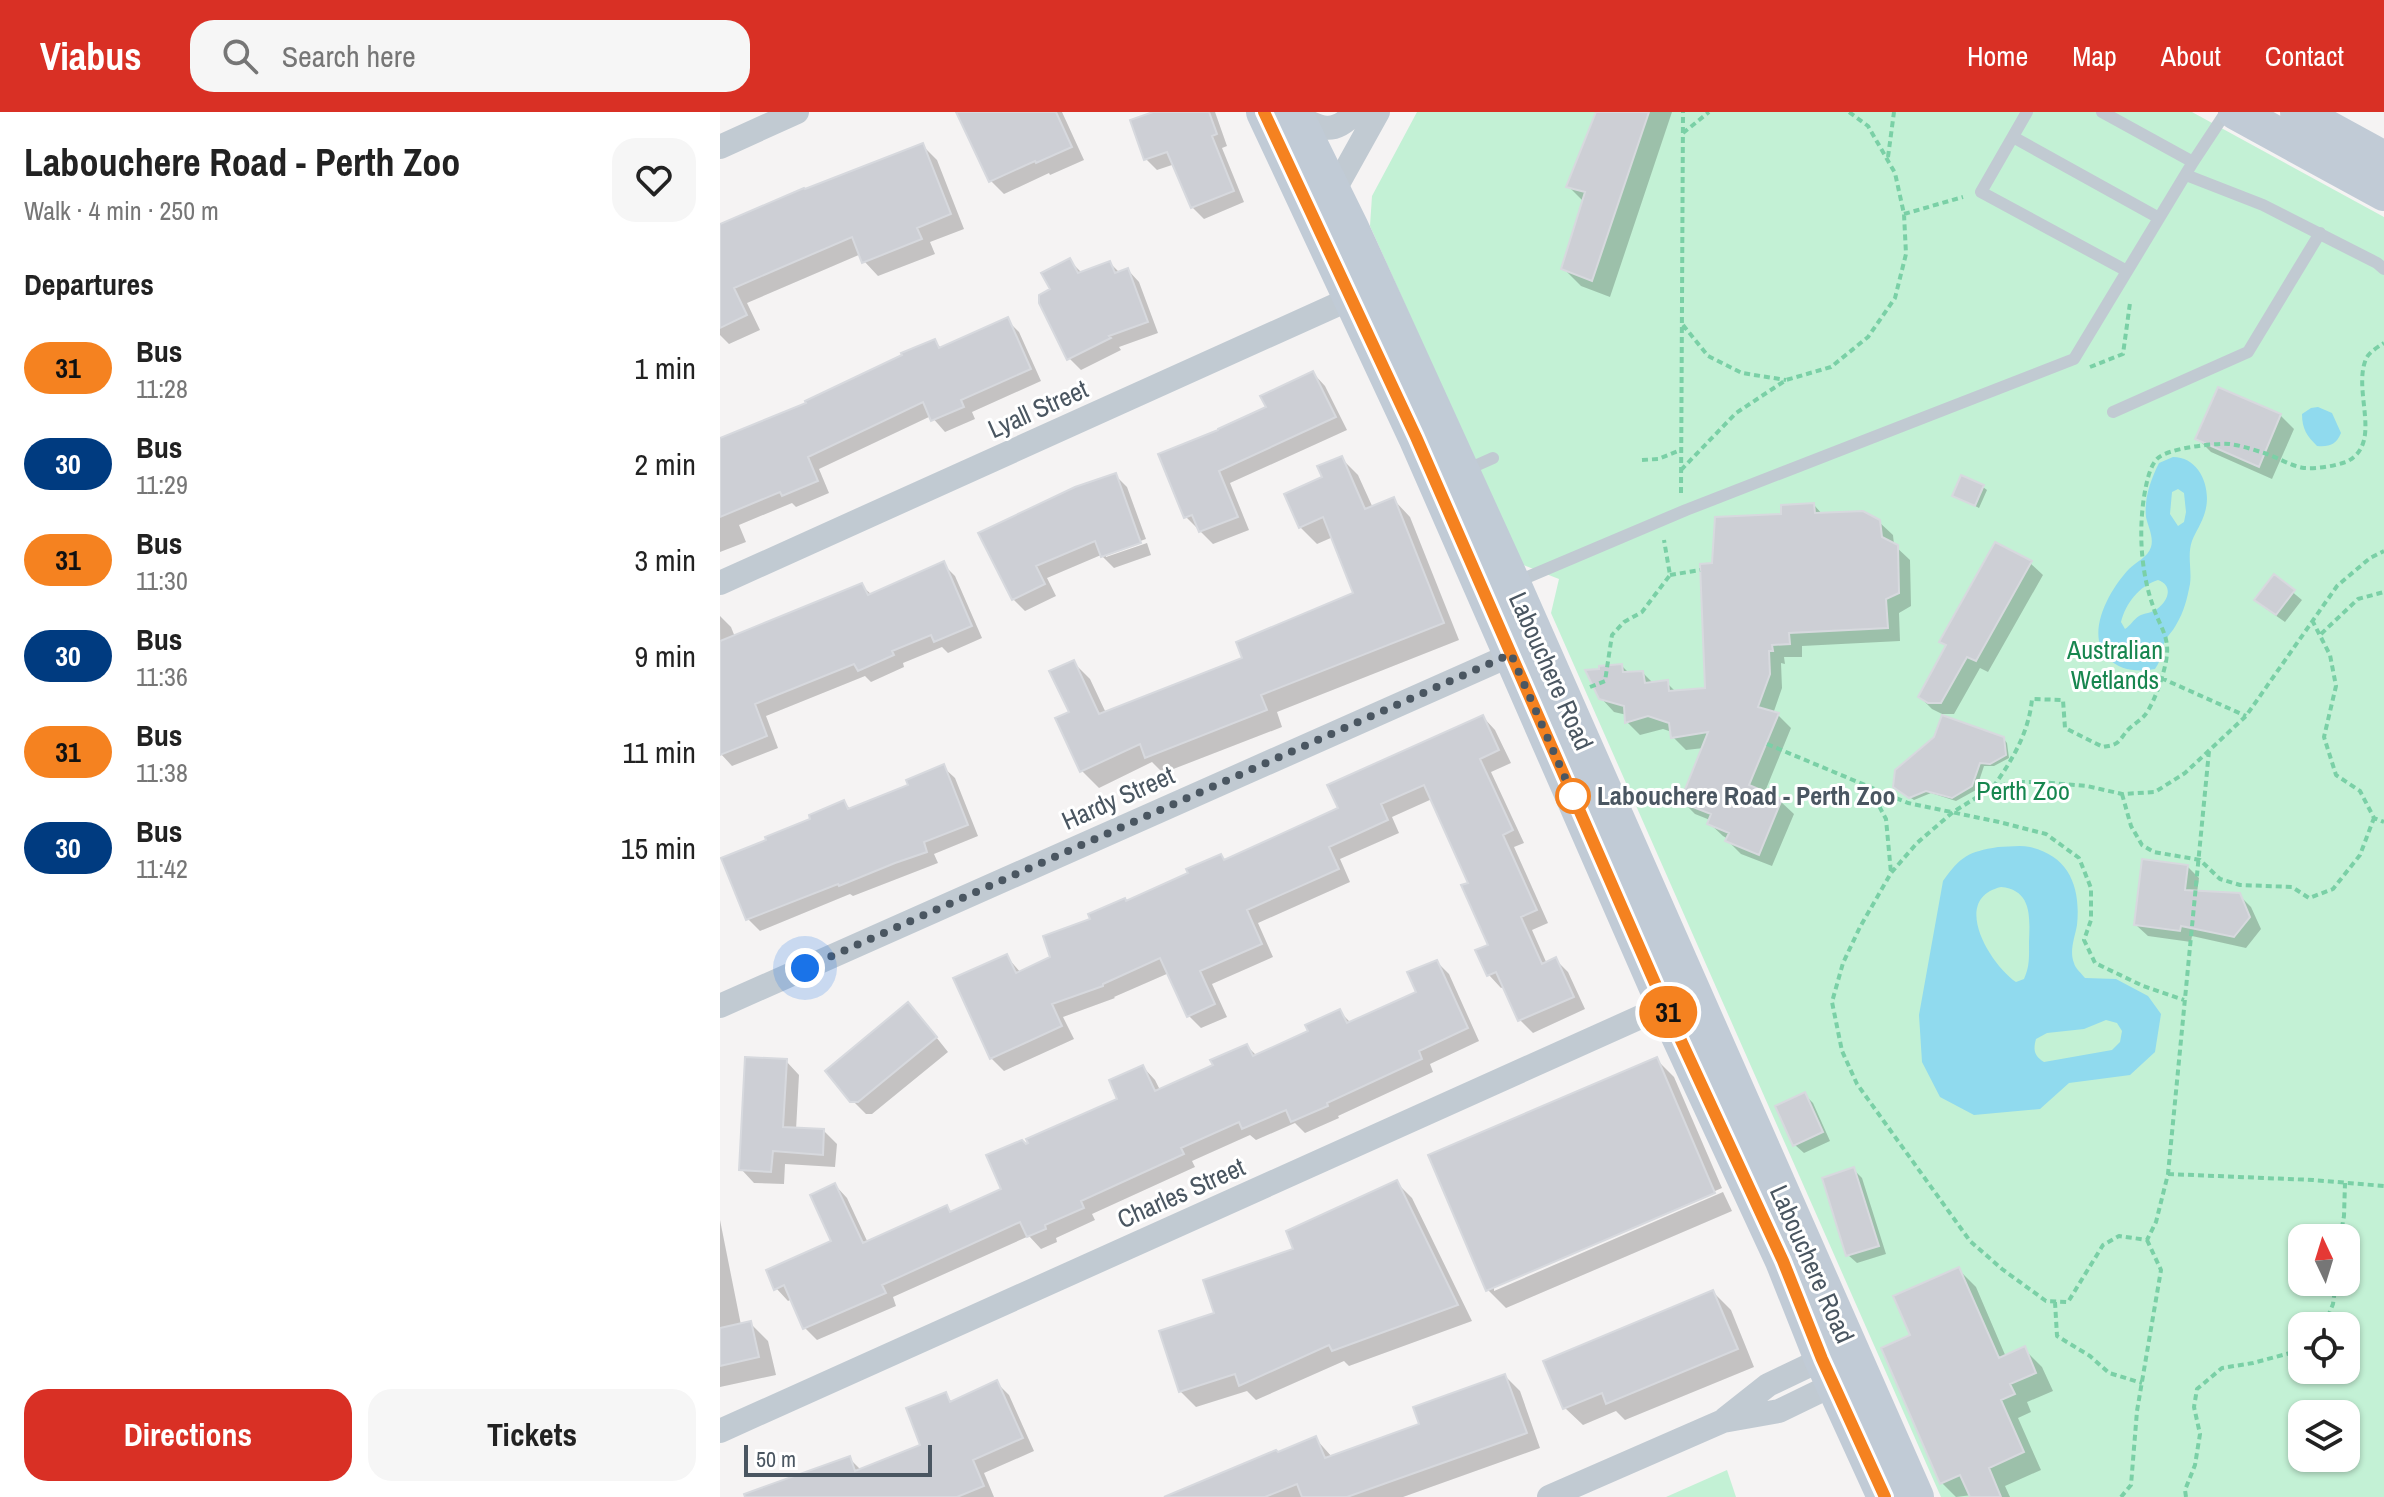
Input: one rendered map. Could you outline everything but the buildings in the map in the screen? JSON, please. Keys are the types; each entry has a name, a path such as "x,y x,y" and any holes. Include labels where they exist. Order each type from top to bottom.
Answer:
{"main road":[{"path":"2236,112 2384,193"},
{"path":"2298,112 2384,159"},
{"name":"Labouchere Road","path":"1284,113 1318,173 1416,437 1525,648 1841,1365 1885,1497"},
{"name":"Labouchere Road","path":"1364,292 1478,465 1513,584 1525,648 1665,1006 1783,1261 1916,1497"}],"street":[{"path":"720,147 797,112"},
{"path":"1318,173 1355,112"},
{"path":"1318,173 1378,112"},
{"name":"Lyall Street","path":"720,583 1364,292"},
{"name":"Hardy Street","path":"720,1006 1525,648"},
{"name":"Charles Street","path":"720,1431 1665,1006"},
{"path":"1549,1497 1723,1421 1779,1411 1841,1365"}],"lane":[{"path":"2027,112 1981,192 2127,271"},
{"path":"2102,112 2193,162"},
{"path":"1513,584 1686,510 2074,359 2226,112"},
{"path":"2013,137 2159,218"},
{"path":"2186,175 2263,205 2382,266"},
{"path":"2113,412 2248,352 2320,233"}],"path":[{"path":"1670,575 1662,529 1689,518 1681,496 1683,112"},
{"path":"1683,134 1709,112"},
{"path":"1681,470 1736,413 1786,380 1831,367 1868,337 1895,298 1906,254 1904,214 1895,173 1868,126 1849,112"},
{"path":"1887,160 1894,112"},
{"path":"1904,214 1981,192"},
{"path":"2078,371 2123,354 2131,302 2114,293"},
{"path":"1682,323 1708,356 1742,373 1786,380"},
{"path":"1992,788 2011,763 2030,718 2032,699 2063,700 2065,728 2103,747 2117,743 2145,716 2161,678 2168,645 2153,607 2142,551 2146,485 2158,458 2171,451 2228,444 2265,453 2303,468 2348,462 2360,455 2369,444 2369,411 2363,375 2366,358 2384,343"},
{"path":"1642,460 1658,459 1681,450"},
{"path":"2147,1240 2119,1236 2103,1245 2068,1302 2046,1301 1970,1241 1857,1084 1842,1051 1832,1002 1843,963 1891,873 1917,843 1953,812 1992,788 2015,782 2039,782 2087,786 2122,794 2155,792 2185,773 2246,716 2337,586 2370,558 2384,551"},
{"path":"1581,692 1605,681 1612,635 1624,622 1642,612 1670,575 1700,570"},
{"path":"2321,634 2358,599 2384,592"},
{"path":"2312,620 2330,655 2336,686 2324,737 2336,775 2360,791 2374,818 2384,822"},
{"path":"2161,678 2246,716"},
{"path":"1767,744 1908,803 2046,834 2079,858 2091,888 2091,920 2084,940 2095,963 2154,991 2184,1000"},
{"path":"2147,1240 2156,1222 2168,1174 2209,751"},
{"path":"1870,789 1886,819 1891,873"},
{"path":"2122,794 2131,826 2142,845 2154,852 2200,860 2220,879 2240,885 2292,887 2309,898 2333,889 2360,855 2374,818"},
{"path":"2168,1174 2384,1186"},
{"path":"2343,1224 2345,1183"},
{"path":"2121,1497 2131,1485 2137,1411 2161,1270 2147,1240"},
{"path":"2055,1302 2057,1336 2090,1356 2109,1373 2142,1383"},
{"path":"2186,1497 2185,1490 2195,1465 2200,1434 2194,1407 2197,1389 2222,1368 2288,1354"}],"green space":[{"name":"Perth Zoo","path":"1417,112 2192,112 2384,217 2384,1497 1941,1497 1551,613 1559,579 1521,564 1370,226 1372,196"},
{"path":"1727,1470 1736,1497 1666,1497"}],"water":[{"path":"2318,407 2332,413 2341,433 2329,445 2317,446 2303,424 2302,414"},
{"path":"2173,457 2190,462 2202,476 2207,503 2191,546 2190,584 2181,615 2165,641 2155,669 2130,670 2118,666 2101,648 2099,625 2114,588 2151,547 2146,503 2159,463","holes":["2178,489 2184,493 2186,512 2184,522 2178,526 2170,514 2172,492","2158,580 2168,590 2164,602 2155,610 2139,616 2125,629 2121,622 2130,602 2145,586"]},
{"path":"2030,847 2043,851 2063,866 2070,875 2077,898 2077,925 2072,954 2076,967 2085,978 2116,979 2148,996 2161,1014 2155,1052 2130,1075 2069,1083 2040,1109 1974,1115 1940,1097 1922,1062 1919,1015 1943,881 1966,856 1988,849","holes":["2001,887 2019,893 2029,914 2028,965 2024,979 2016,982 1986,947 1976,918 1978,904 1986,894","2106,1020 2117,1023 2122,1031 2120,1042 2112,1050 2044,1062 2036,1055 2036,1039 2047,1033 2084,1029"]}],"bus line":[{"name":"31","path":"1264,112 1416,437 1665,1006 1783,1261 1822,1359 1885,1497"}],"place":[{"name":"Labouchere Road - Perth Zoo","path":"1573,796"}],"route":[{"path":"805,968 1511,654 1573,796"}],"park label":[{"name":"Australian Wetlands","path":"2115,665"}]}
